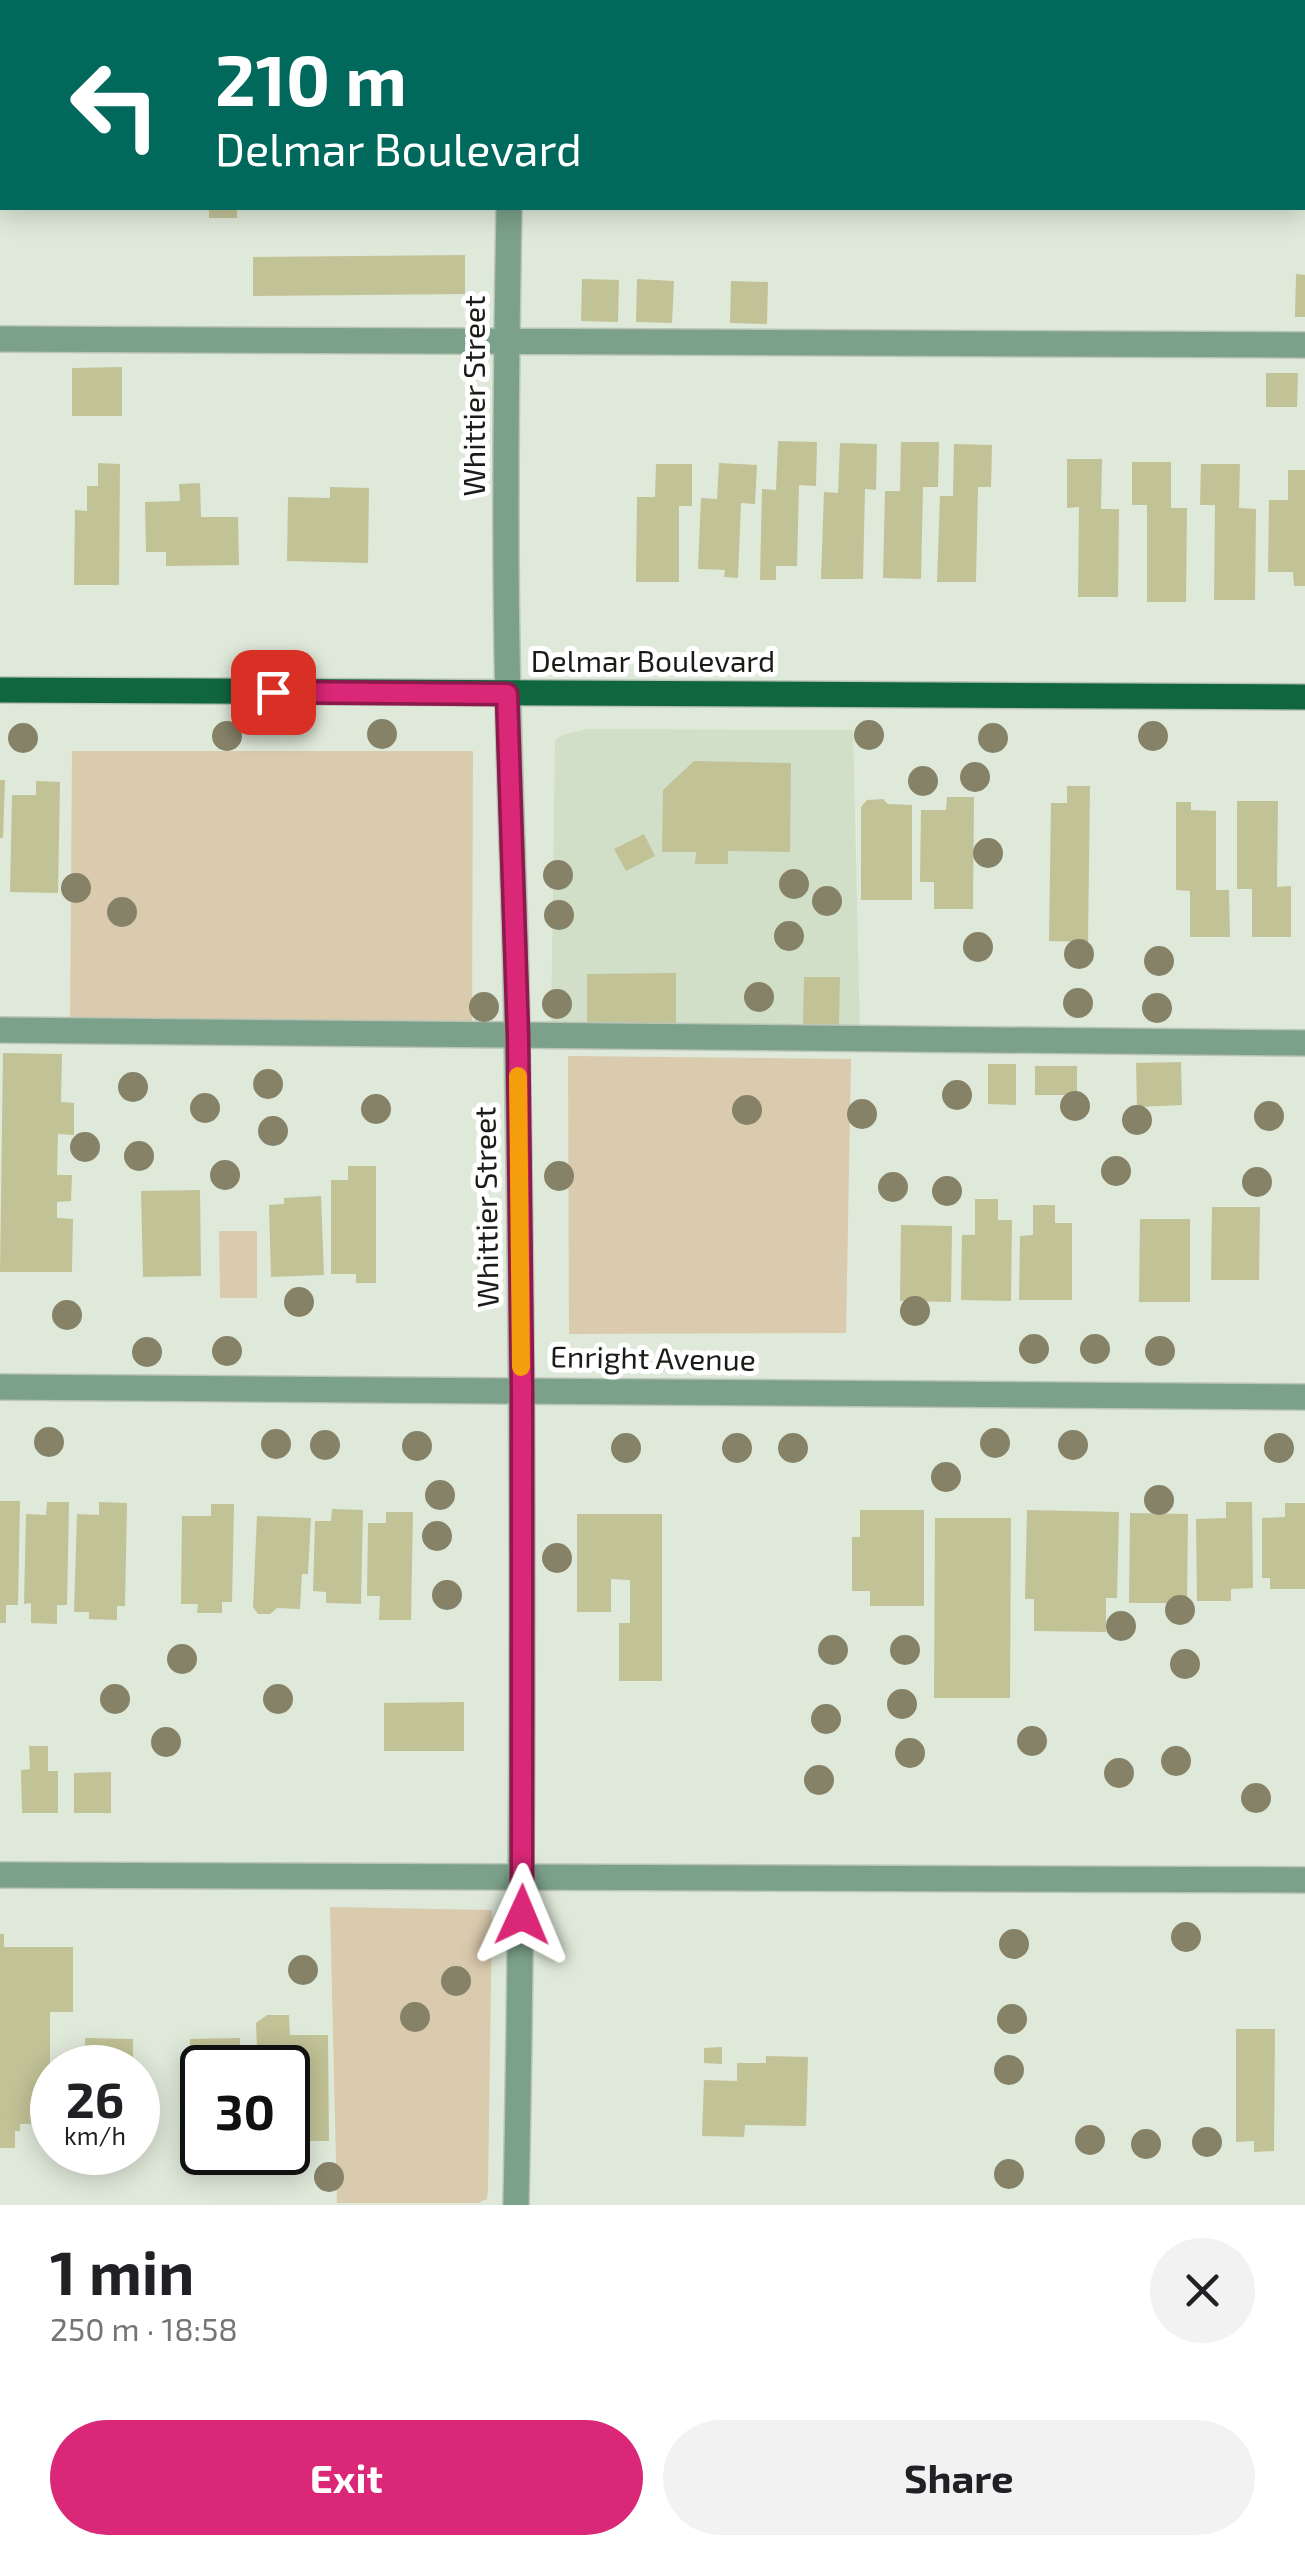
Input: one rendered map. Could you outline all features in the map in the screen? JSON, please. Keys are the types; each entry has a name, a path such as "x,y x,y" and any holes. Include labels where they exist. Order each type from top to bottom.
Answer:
{"main road":[{"name":"Delmar Boulevard","path":"0,690 1305,697"}],"street":[{"name":"Whittier Street","path":"509,210 507,694 518,1036 522,1390 522,1875 516,2205"},
{"path":"0,339 1305,345"},
{"path":"0,1030 1305,1043"},
{"name":"Enright Avenue","path":"0,1387 1305,1397"},
{"path":"0,1874 1305,1880"}],"shaded area":[{"path":"587,729 853,730 860,1032 551,1028 555,740"},
{"path":"72,751 473,751 472,1029 70,1027"},
{"path":"568,1056 851,1059 846,1333 569,1334"},
{"path":"219,1231 257,1231 257,1298 220,1298"},
{"path":"330,1907 492,1910 487,2199 478,2203 337,2203"}],"building":[{"path":"209,210 237,210 237,218 209,218"},
{"path":"465,255 465,294 253,296 253,257"},
{"path":"1296,274 1305,275 1305,317 1295,317"},
{"path":"582,279 619,280 618,322 581,321"},
{"path":"637,279 674,281 672,323 636,322"},
{"path":"731,281 768,282 767,324 730,323"},
{"path":"122,367 122,416 72,416 72,368"},
{"path":"1266,373 1298,373 1297,407 1266,407"},
{"path":"778,441 817,442 816,486 799,485 797,566 776,566 776,580 760,580 762,489 776,490"},
{"path":"901,442 939,442 938,487 923,487 921,579 883,578 885,491 900,491"},
{"path":"840,443 877,444 876,490 865,489 863,579 821,579 824,492 838,493"},
{"path":"954,444 992,445 991,487 978,487 976,582 937,582 940,496 953,496"},
{"path":"1067,459 1102,459 1101,509 1119,509 1118,597 1078,597 1079,507 1067,508"},
{"path":"1132,462 1171,462 1171,508 1187,508 1186,602 1147,602 1147,505 1132,505"},
{"path":"98,463 120,464 119,585 74,585 75,510 87,511 87,486 98,486"},
{"path":"719,463 757,465 755,504 741,503 738,578 724,577 725,570 698,569 701,498 717,499"},
{"path":"656,464 692,464 692,506 679,506 679,582 636,582 637,497 655,497"},
{"path":"1201,464 1240,464 1239,508 1256,509 1255,600 1214,600 1215,505 1200,505"},
{"path":"1288,470 1305,470 1305,586 1294,586 1293,572 1268,572 1269,500 1288,500"},
{"path":"200,483 201,517 238,517 239,565 166,566 166,552 146,552 145,502 180,501 179,484"},
{"path":"330,487 369,488 368,563 287,561 288,497 330,498"},
{"path":"694,761 791,763 790,852 728,851 728,864 695,864 696,852 662,852 663,790"},
{"path":"0,780 5,780 3,838 0,838"},
{"path":"36,781 60,782 58,893 10,892 12,795 36,795"},
{"path":"1067,786 1090,786 1088,942 1049,941 1051,803 1067,803"},
{"path":"947,797 974,797 973,909 934,909 934,882 920,882 921,810 946,810"},
{"path":"883,799 888,804 912,805 912,900 861,900 861,807 867,800"},
{"path":"1237,801 1278,801 1277,887 1291,886 1291,937 1252,937 1252,889 1237,889"},
{"path":"1176,802 1191,802 1191,810 1216,811 1216,890 1229,890 1230,937 1190,937 1190,891 1176,890"},
{"path":"644,834 655,856 626,871 614,849"},
{"path":"676,973 676,1029 587,1030 587,974"},
{"path":"804,977 840,977 839,1025 803,1024"},
{"path":"3,1053 62,1054 61,1102 74,1103 74,1135 58,1134 57,1175 72,1175 71,1201 57,1202 57,1218 73,1219 72,1272 0,1272"},
{"path":"1181,1062 1182,1105 1137,1107 1136,1063"},
{"path":"988,1064 1016,1064 1016,1105 988,1104"},
{"path":"1035,1066 1077,1066 1077,1095 1035,1095"},
{"path":"348,1166 376,1166 376,1283 356,1283 356,1274 331,1274 331,1180 348,1180"},
{"path":"200,1190 201,1276 143,1277 141,1191"},
{"path":"321,1196 324,1275 271,1277 269,1205 284,1204 284,1198"},
{"path":"975,1199 998,1199 998,1220 1012,1220 1011,1301 961,1300 962,1235 975,1235"},
{"path":"1033,1205 1055,1205 1055,1223 1072,1223 1072,1300 1019,1300 1020,1236 1033,1235"},
{"path":"1212,1207 1260,1207 1259,1280 1211,1280"},
{"path":"1140,1219 1190,1219 1190,1302 1139,1302"},
{"path":"901,1225 952,1226 951,1302 900,1301"},
{"path":"0,1501 20,1501 18,1605 6,1605 6,1623 0,1623"},
{"path":"47,1502 69,1502 67,1605 57,1605 57,1624 31,1623 31,1603 24,1604 26,1514 46,1515"},
{"path":"99,1502 127,1503 125,1606 117,1606 117,1620 89,1619 89,1612 74,1612 77,1514 99,1515"},
{"path":"1226,1502 1252,1502 1253,1588 1231,1589 1231,1601 1197,1601 1196,1519 1226,1518"},
{"path":"1285,1503 1305,1503 1305,1589 1270,1589 1270,1578 1262,1578 1262,1518 1285,1517"},
{"path":"211,1504 234,1504 232,1602 222,1602 222,1613 197,1613 198,1604 181,1604 182,1516 211,1516"},
{"path":"332,1509 363,1510 361,1604 326,1603 326,1592 313,1591 315,1521 331,1521"},
{"path":"860,1510 924,1510 924,1606 870,1606 870,1591 852,1591 852,1537 860,1537"},
{"path":"1027,1510 1119,1512 1117,1598 1106,1598 1106,1632 1034,1631 1034,1599 1025,1599"},
{"path":"386,1512 413,1512 411,1620 379,1620 380,1596 367,1596 368,1523 386,1523"},
{"path":"1130,1513 1188,1514 1187,1603 1129,1603"},
{"path":"577,1514 662,1514 662,1681 619,1681 619,1623 630,1623 630,1580 611,1579 611,1612 577,1612"},
{"path":"257,1516 311,1518 308,1574 302,1574 300,1609 277,1608 270,1614 258,1614 253,1607"},
{"path":"935,1518 1011,1518 1010,1698 934,1698"},
{"path":"464,1702 464,1751 384,1751 384,1703"},
{"path":"29,1746 48,1746 48,1771 58,1771 58,1813 22,1813 21,1770 30,1769"},
{"path":"111,1772 111,1813 74,1813 74,1773"},
{"path":"0,1934 4,1934 4,1947 73,1947 73,2012 50,2012 50,2045 30,2045 30,2124 20,2124 20,2131 15,2131 15,2148 0,2148"},
{"path":"267,2015 289,2015 290,2035 328,2035 329,2141 310,2141 310,2045 257,2045 256,2023"},
{"path":"1236,2029 1275,2029 1274,2151 1254,2152 1254,2141 1236,2142"},
{"path":"85,2038 133,2039 133,2045 85,2045"},
{"path":"240,2038 240,2045 190,2045 190,2039"},
{"path":"722,2047 722,2064 704,2063 704,2048"},
{"path":"766,2056 808,2057 806,2126 745,2125 744,2137 702,2136 704,2080 737,2081 737,2063 766,2063"}],"slow traffic":[{"path":"518,1076 521,1367"}],"route":[{"path":"273,692 507,694 518,1036 522,1915"}]}
